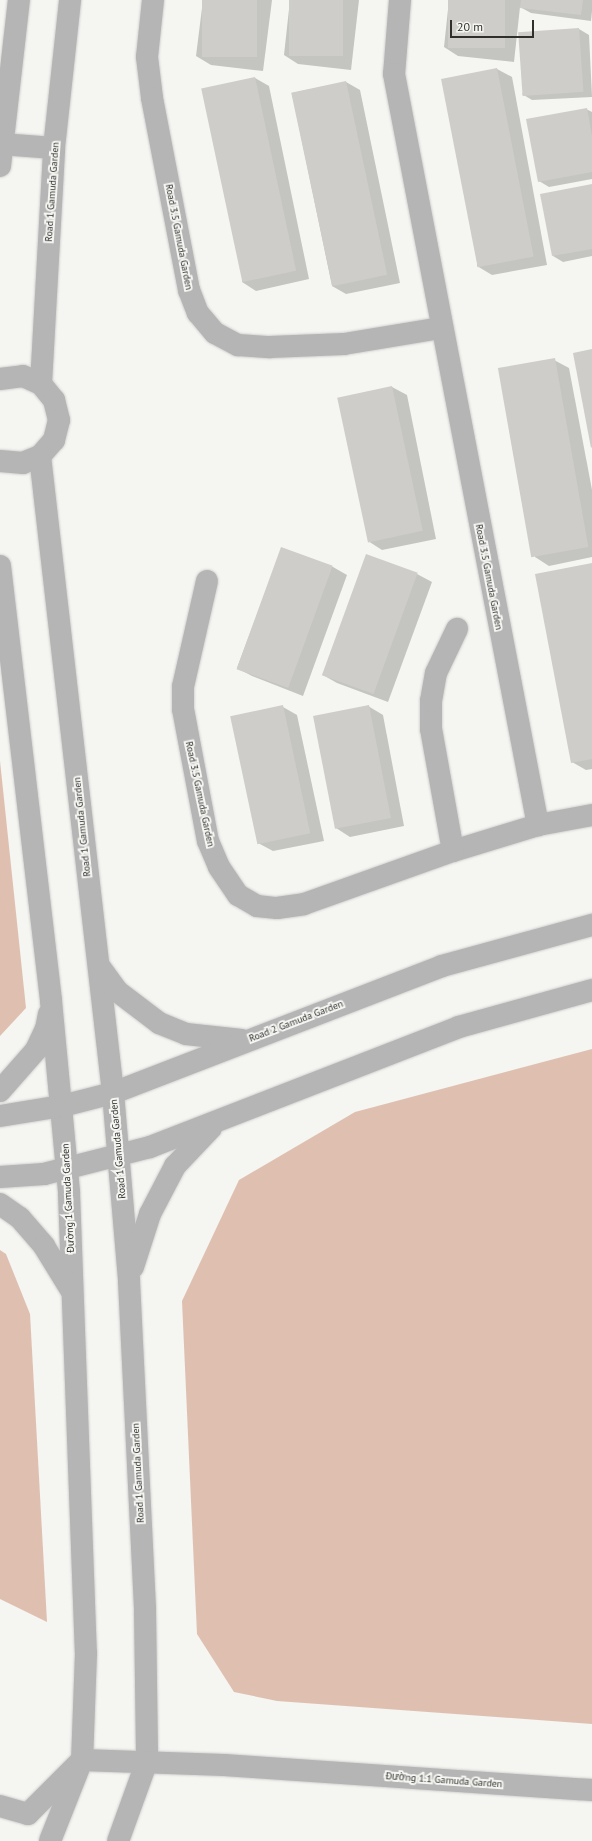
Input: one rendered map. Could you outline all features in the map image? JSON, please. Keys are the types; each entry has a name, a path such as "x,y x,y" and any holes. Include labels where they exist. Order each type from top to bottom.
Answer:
{"street":[{"path":"0,166 1,144 19,0"},
{"name":"Road 1 Gamuda Garden","path":"41,384 54,148 70,0"},
{"name":"Road 3.5 Gamuda Garden","path":"153,0 147,57 152,98 189,290 198,313 215,333 238,345 270,347 344,344 441,328"},
{"name":"Road 3.5 Gamuda Garden","path":"400,0 394,74 441,328 538,825"},
{"path":"1,144 54,148"},
{"path":"0,379 23,376 41,384 54,400 59,420 54,440 40,456 23,463 0,461"},
{"name":"Road 1 Gamuda Garden","path":"40,456 120,1157 129,1281 145,1610 147,1761 118,1841"},
{"path":"0,566 62,1106"},
{"name":"Road 3.5 Gamuda Garden","path":"207,581 183,687 183,709 208,841 219,868 238,895 257,906 277,908 304,904 453,851 538,825 592,815"},
{"path":"453,851 431,729 432,701 436,673 458,629"},
{"name":"Road 2 Gamuda Garden","path":"0,1116 62,1106 113,1093 442,966 592,925"},
{"path":"98,963 117,991 159,1023 186,1034 245,1041"},
{"path":"0,1177 44,1174 120,1157 216,1123 458,1027 592,990"},
{"path":"0,1091 36,1050 46,1029 51,1001"},
{"name":"Đường 1 Gamuda Garden","path":"62,1106 67,1169 72,1291"},
{"path":"129,1281 150,1214 171,1173 190,1148 216,1123"},
{"path":"0,1204 20,1218 44,1246 72,1291 86,1653 82,1760 50,1841"},
{"path":"0,1806 28,1814 82,1760"},
{"name":"Đường 1.1 Gamuda Garden","path":"82,1760 147,1761 592,1790"}],"shaded area":[{"path":"0,761 26,1008 0,1036"},
{"path":"592,1049 592,1724 277,1701 234,1692 197,1634 182,1301 239,1180 355,1112"},
{"path":"0,1250 6,1254 30,1314 47,1622 0,1599"}],"building":[{"path":"202,0 257,0 257,57 202,57"},
{"path":"289,0 343,0 343,56 289,56"},
{"path":"448,0 505,0 505,48 448,48"},
{"path":"521,0 583,0 581,15 520,8"},
{"path":"579,28 583,92 523,96 518,32"},
{"path":"497,68 534,256 478,267 441,79"},
{"path":"255,77 296,271 242,282 201,88"},
{"path":"346,81 387,275 332,286 291,93"},
{"path":"587,108 592,136 592,172 538,182 526,119"},
{"path":"592,184 592,249 552,256 540,194"},
{"path":"592,349 592,447 591,448 573,353"},
{"path":"555,358 588,547 531,557 498,368"},
{"path":"392,386 423,531 368,542 337,398"},
{"path":"281,547 333,566 288,688 237,669"},
{"path":"366,554 418,573 374,694 322,675"},
{"path":"592,563 592,759 571,763 535,574"},
{"path":"283,705 310,833 257,844 230,716"},
{"path":"369,705 391,818 335,829 313,716"}]}
